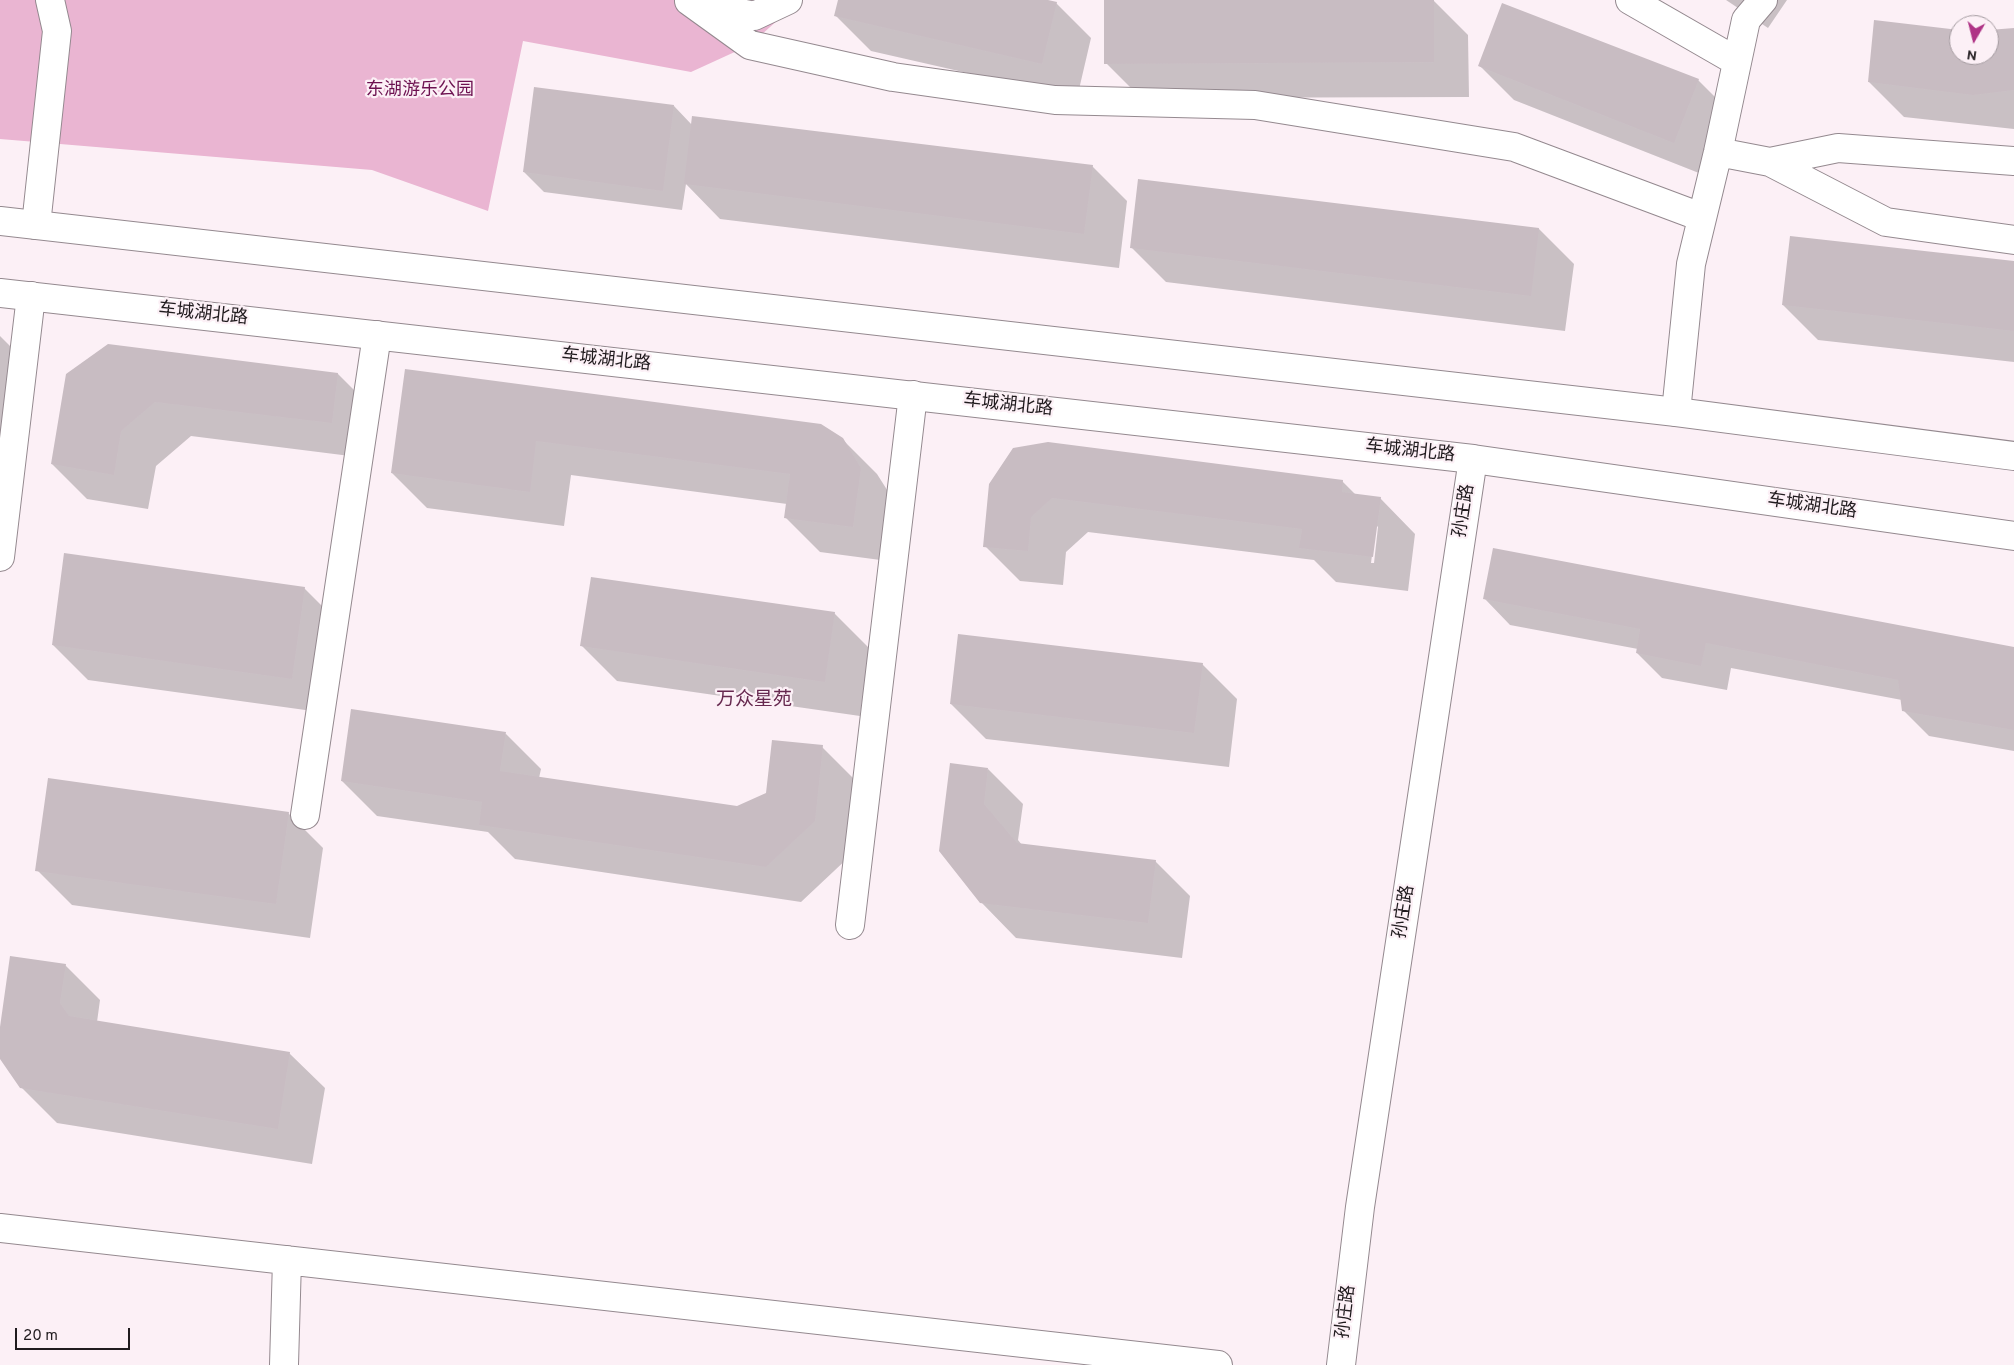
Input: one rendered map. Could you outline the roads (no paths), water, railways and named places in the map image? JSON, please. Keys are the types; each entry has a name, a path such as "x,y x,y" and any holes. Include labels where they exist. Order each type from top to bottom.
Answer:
{"main road":[{"path":"36,225 57,31 50,0"},
{"path":"688,1 754,16 788,0"},
{"path":"1630,0 1736,61"},
{"path":"1676,412 1691,264 1718,152 1746,20 1763,0"},
{"path":"688,1 750,45 893,77 1055,100 1255,105 1514,147 1701,217"},
{"path":"1770,162 1838,148 2014,161"},
{"path":"1718,152 1770,162 1886,222 2014,240"},
{"path":"0,221 1676,412 2014,456"},
{"name":"车城湖北路","path":"0,293 1473,459 2014,536"},
{"path":"0,557 31,296"},
{"path":"305,815 377,335"},
{"path":"850,925 913,396"},
{"name":"孙庄路","path":"1341,1365 1360,1207 1473,459"},
{"path":"0,1228 1218,1365"},
{"path":"284,1365 287,1260"}],"district":[{"name":"万众星苑","path":"754,701"}],"park label":[{"name":"东湖游乐公园","path":"420,91"}]}
